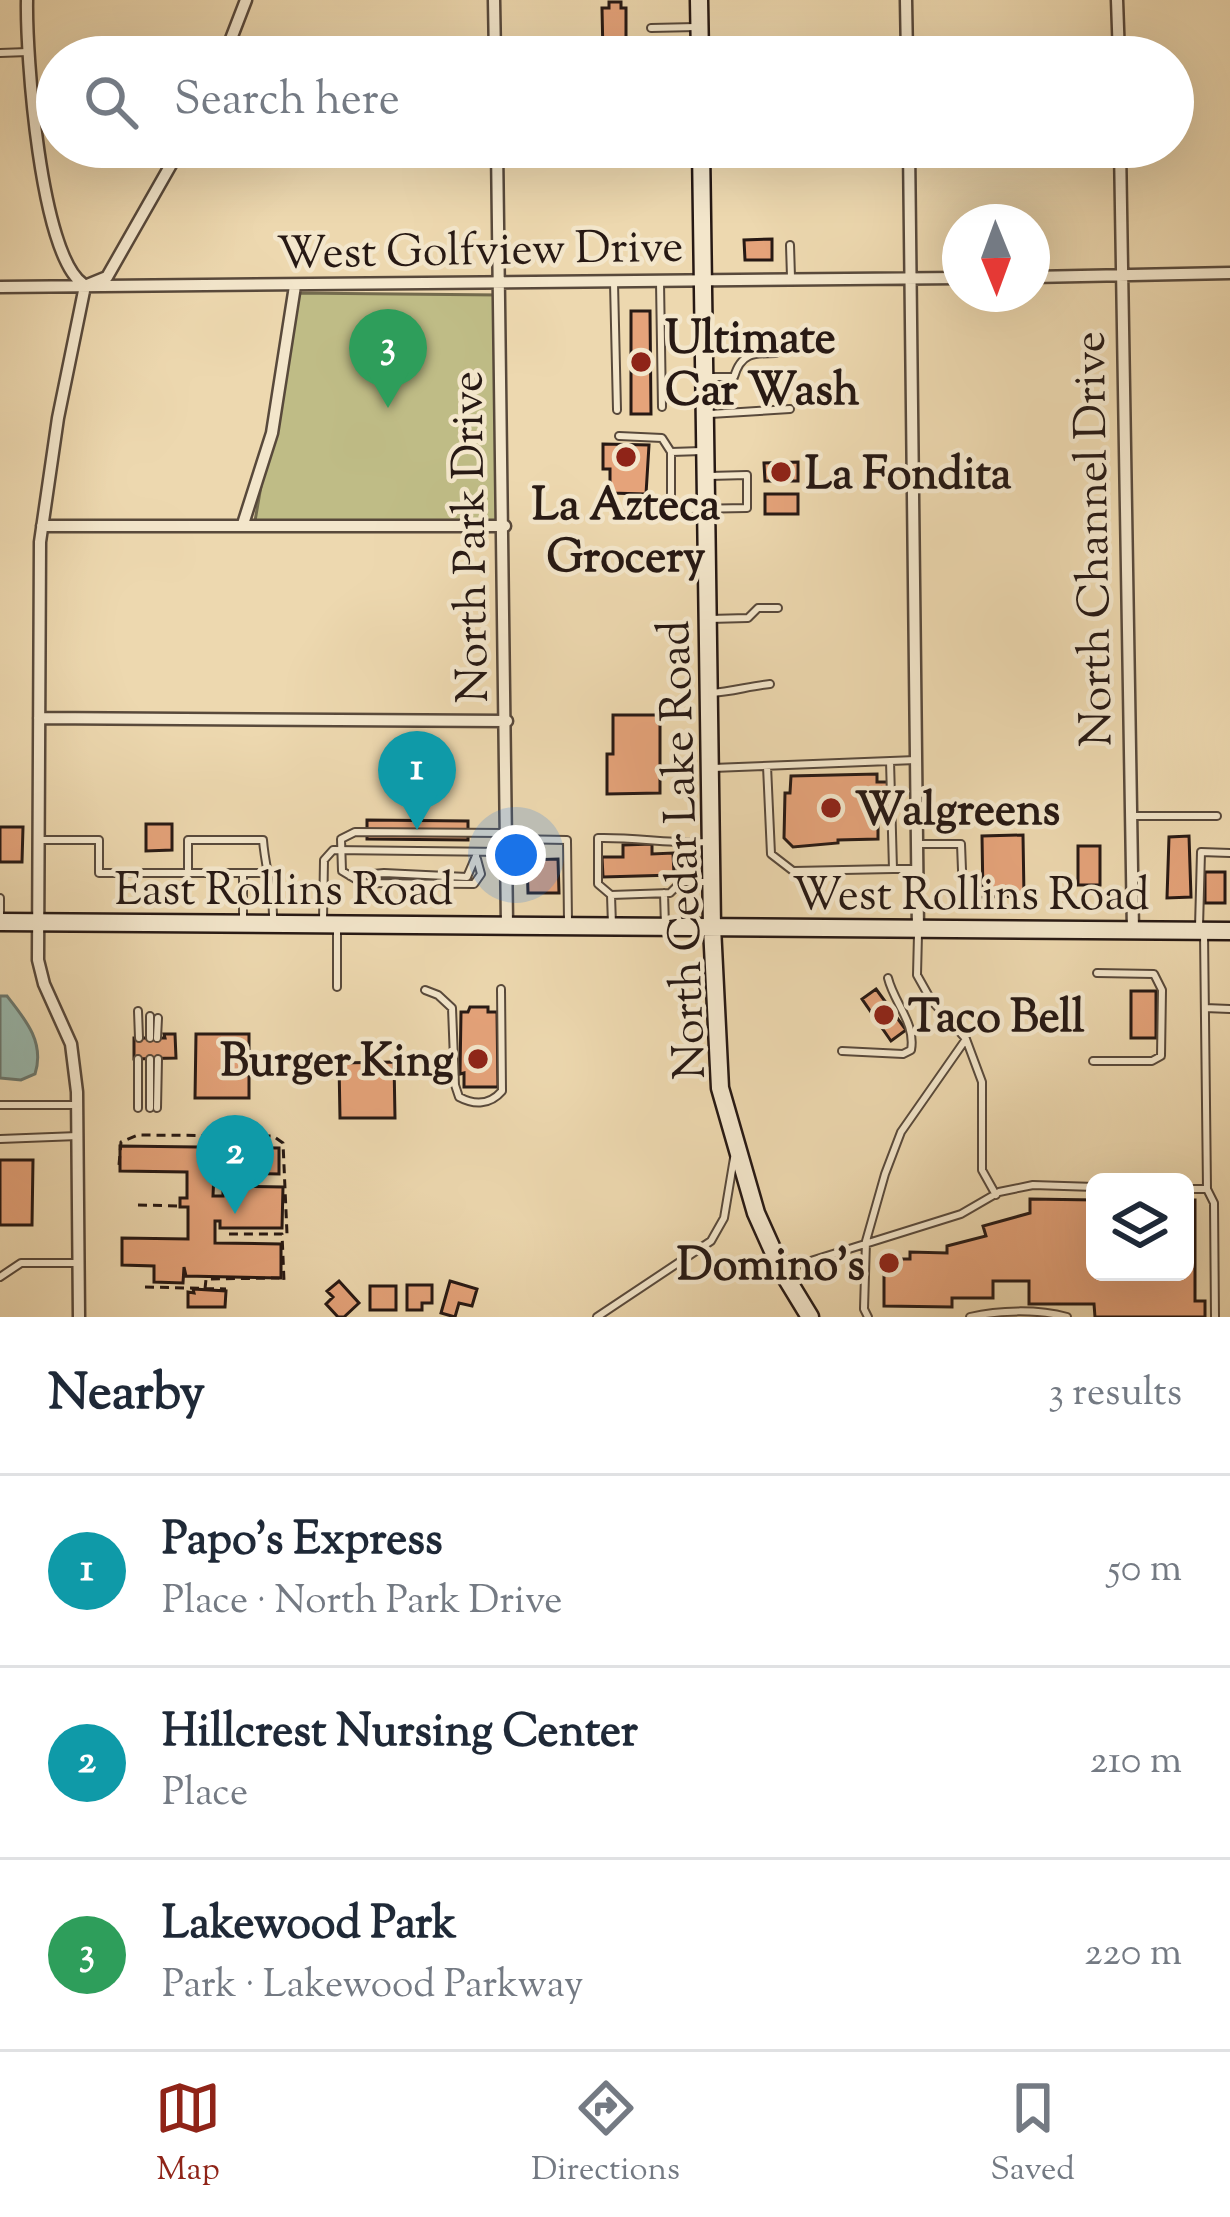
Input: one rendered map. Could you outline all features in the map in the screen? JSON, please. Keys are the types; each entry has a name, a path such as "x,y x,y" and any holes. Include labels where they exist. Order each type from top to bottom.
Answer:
{"main road":[{"path":"700,0 700,36"},
{"name":"North Cedar Lake Road","path":"701,168 711,882 720,1088 756,1213 809,1317"},
{"name":"East Rollins Road","path":"0,922 712,927"},
{"name":"West Rollins Road","path":"712,927 1230,932"}],"street":[{"path":"27,0 36,127"},
{"path":"234,36 246,0"},
{"path":"494,0 495,36"},
{"path":"906,0 907,36"},
{"path":"1118,0 1118,36"},
{"path":"43,168 64,263 72,277 86,286"},
{"path":"86,286 107,277 169,168"},
{"name":"North Park Drive","path":"497,168 507,925"},
{"path":"909,168 918,930"},
{"name":"North Channel Drive","path":"1120,168 1133,931"},
{"path":"1050,277 1230,273"},
{"name":"West Golfview Drive","path":"0,287 942,278"},
{"path":"79,1317 78,1136 71,1045 38,960 39,718 42,526 58,418 86,286"},
{"path":"243,524 272,433 295,286"},
{"path":"42,526 505,526"},
{"path":"39,718 507,721"}],"lane":[{"path":"651,28 700,27"},
{"path":"0,52 28,52"},
{"path":"790,245 791,281"},
{"path":"614,283 617,410"},
{"path":"660,283 662,407"},
{"path":"705,377 734,377 738,362 749,353 776,353"},
{"path":"705,415 790,409"},
{"path":"619,436 662,438 671,452 671,509"},
{"path":"671,452 706,450"},
{"path":"633,510 747,508 746,475 706,476"},
{"path":"708,619 748,619 758,608 778,608"},
{"path":"709,692 737,692 770,684"},
{"path":"710,768 917,760"},
{"path":"890,761 893,869"},
{"path":"767,766 771,854 793,871 918,869"},
{"path":"1131,816 1217,816"},
{"path":"507,841 476,856 467,877 358,873 348,877 342,871 341,839 355,832 567,840 568,926"},
{"path":"612,926 611,896 598,884 598,838 711,842"},
{"path":"39,840 99,840 99,873 266,873"},
{"path":"188,873 188,840 263,840 266,873 274,893 273,924"},
{"path":"680,843 681,882"},
{"path":"917,844 961,844 963,896"},
{"path":"337,987 327,853 466,852 476,856"},
{"path":"1215,1317 1214,1203 1207,1189 1201,852 1230,853"},
{"path":"243,873 243,924"},
{"path":"611,896 670,893 681,882 711,882"},
{"path":"664,893 665,926"},
{"path":"0,898 0,922"},
{"path":"918,930 917,974 931,1000 966,1039 982,1082 982,1170 995,1195"},
{"path":"1093,1061 1152,1061 1161,1056 1162,990 1154,974 1097,973"},
{"path":"842,1051 903,1054 911,1050 913,1033 892,996 888,978"},
{"path":"425,990 452,1008 455,1085 459,1097 477,1103 495,1099 502,1091 501,989"},
{"path":"1205,1008 1230,1009"},
{"path":"138,1010 139,1038"},
{"path":"154,1017 154,1038"},
{"path":"868,1317 864,1310 869,1221 902,1132 966,1039"},
{"path":"138,1059 139,1108"},
{"path":"154,1059 154,1108"},
{"path":"0,1105 77,1105"},
{"path":"0,1139 78,1136"},
{"path":"597,1317 711,1241 724,1219 737,1145"},
{"path":"782,1270 961,1214 995,1195 1033,1186 1086,1187"},
{"path":"1194,1189 1207,1189"},
{"path":"0,1277 20,1263 79,1263"},
{"path":"970,1317 1052,1313 1067,1317"}],"path":[{"path":"119,1166 121,1142 137,1135 273,1136 283,1143 287,1234 229,1234"},
{"path":"138,1205 179,1206"},
{"path":"205,1288 206,1280 284,1281 282,1234"},
{"path":"145,1287 226,1289"}],"shaded area":[{"path":"294,293 500,295 505,521 255,521"}],"water":[{"path":"0,996 7,996 36,1042 35,1074 21,1080 0,1078"}],"building":[{"path":"609,2 621,2 621,8 626,8 626,36 603,36 602,8 609,8"},
{"path":"772,239 772,260 745,260 744,240"},
{"name":"Ultimate Car Wash","path":"631,311 650,311 651,414 631,414"},
{"name":"La Azteca Grocery","path":"603,444 649,445 646,494 610,493"},
{"name":"La Fondita","path":"798,462 798,481 765,481 764,463"},
{"path":"765,494 798,494 798,514 765,514"},
{"path":"613,715 660,715 660,793 607,794"},
{"name":"Walgreens","path":"877,774 877,782 889,782 889,801 878,801 878,839 793,847 784,838 785,793 790,793 791,776"},
{"path":"367,820 468,821 468,840 367,839"},
{"path":"146,824 172,824 172,850 146,851"},
{"path":"0,827 23,827 22,862 0,862"},
{"path":"1023,835 1024,896 983,897 982,836"},
{"path":"1189,836 1191,897 1167,898 1169,837"},
{"path":"652,844 652,854 673,853 674,875 603,877 602,857 623,857 623,845"},
{"path":"1078,846 1100,846 1100,885 1078,885"},
{"path":"558,859 559,893 528,893 527,860"},
{"path":"1205,872 1225,872 1225,903 1205,903"},
{"name":"Taco Bell","path":"876,989 906,1030 891,1041 862,999"},
{"path":"1131,991 1156,991 1156,1038 1131,1038"},
{"name":"Burger King","path":"470,1007 497,1012 498,1087 464,1087 461,1012"},
{"path":"164,1034 175,1034 176,1058 134,1059 134,1038 165,1038"},
{"path":"196,1034 249,1034 249,1098 195,1098"},
{"path":"394,1062 395,1118 340,1118 339,1063"},
{"path":"120,1146 279,1148 279,1174 214,1173 213,1196 223,1196 223,1186 283,1187 282,1228 220,1228 220,1221 215,1221 215,1243 281,1244 281,1278 186,1276 184,1267 183,1283 154,1282 154,1266 122,1265 122,1238 188,1239 188,1207 180,1207 180,1198 187,1198 187,1172 120,1171"},
{"path":"0,1160 33,1160 32,1225 0,1225"},
{"path":"1030,1199 1086,1200 1086,1281 1194,1281 1195,1200 1195,1301 1205,1301 1205,1317 1095,1317 1094,1304 1029,1304 1029,1281 993,1281 993,1298 952,1298 952,1307 884,1306 884,1259 910,1259 910,1252 947,1253 947,1246 986,1236 983,1226 1030,1213"},
{"path":"339,1281 359,1303 344,1317 326,1304 333,1297 327,1291"},
{"path":"450,1281 477,1289 472,1306 459,1303 455,1317 441,1313"},
{"path":"407,1285 432,1285 432,1303 422,1303 422,1310 407,1310"},
{"path":"370,1286 396,1286 396,1310 370,1310"},
{"path":"193,1289 226,1291 225,1307 188,1307 188,1292 194,1293"}],"place":[{"name":"Ultimate Car Wash","path":"641,362"},
{"name":"Lakewood Park","path":"388,408"},
{"name":"La Azteca Grocery","path":"626,457"},
{"name":"La Fondita","path":"781,472"},
{"name":"Walgreens","path":"831,808"},
{"name":"Papo's Express","path":"417,830"},
{"name":"Taco Bell","path":"884,1015"},
{"name":"Burger King","path":"478,1059"},
{"name":"Hillcrest Nursing Center","path":"235,1214"},
{"name":"Domino's","path":"889,1263"}]}
